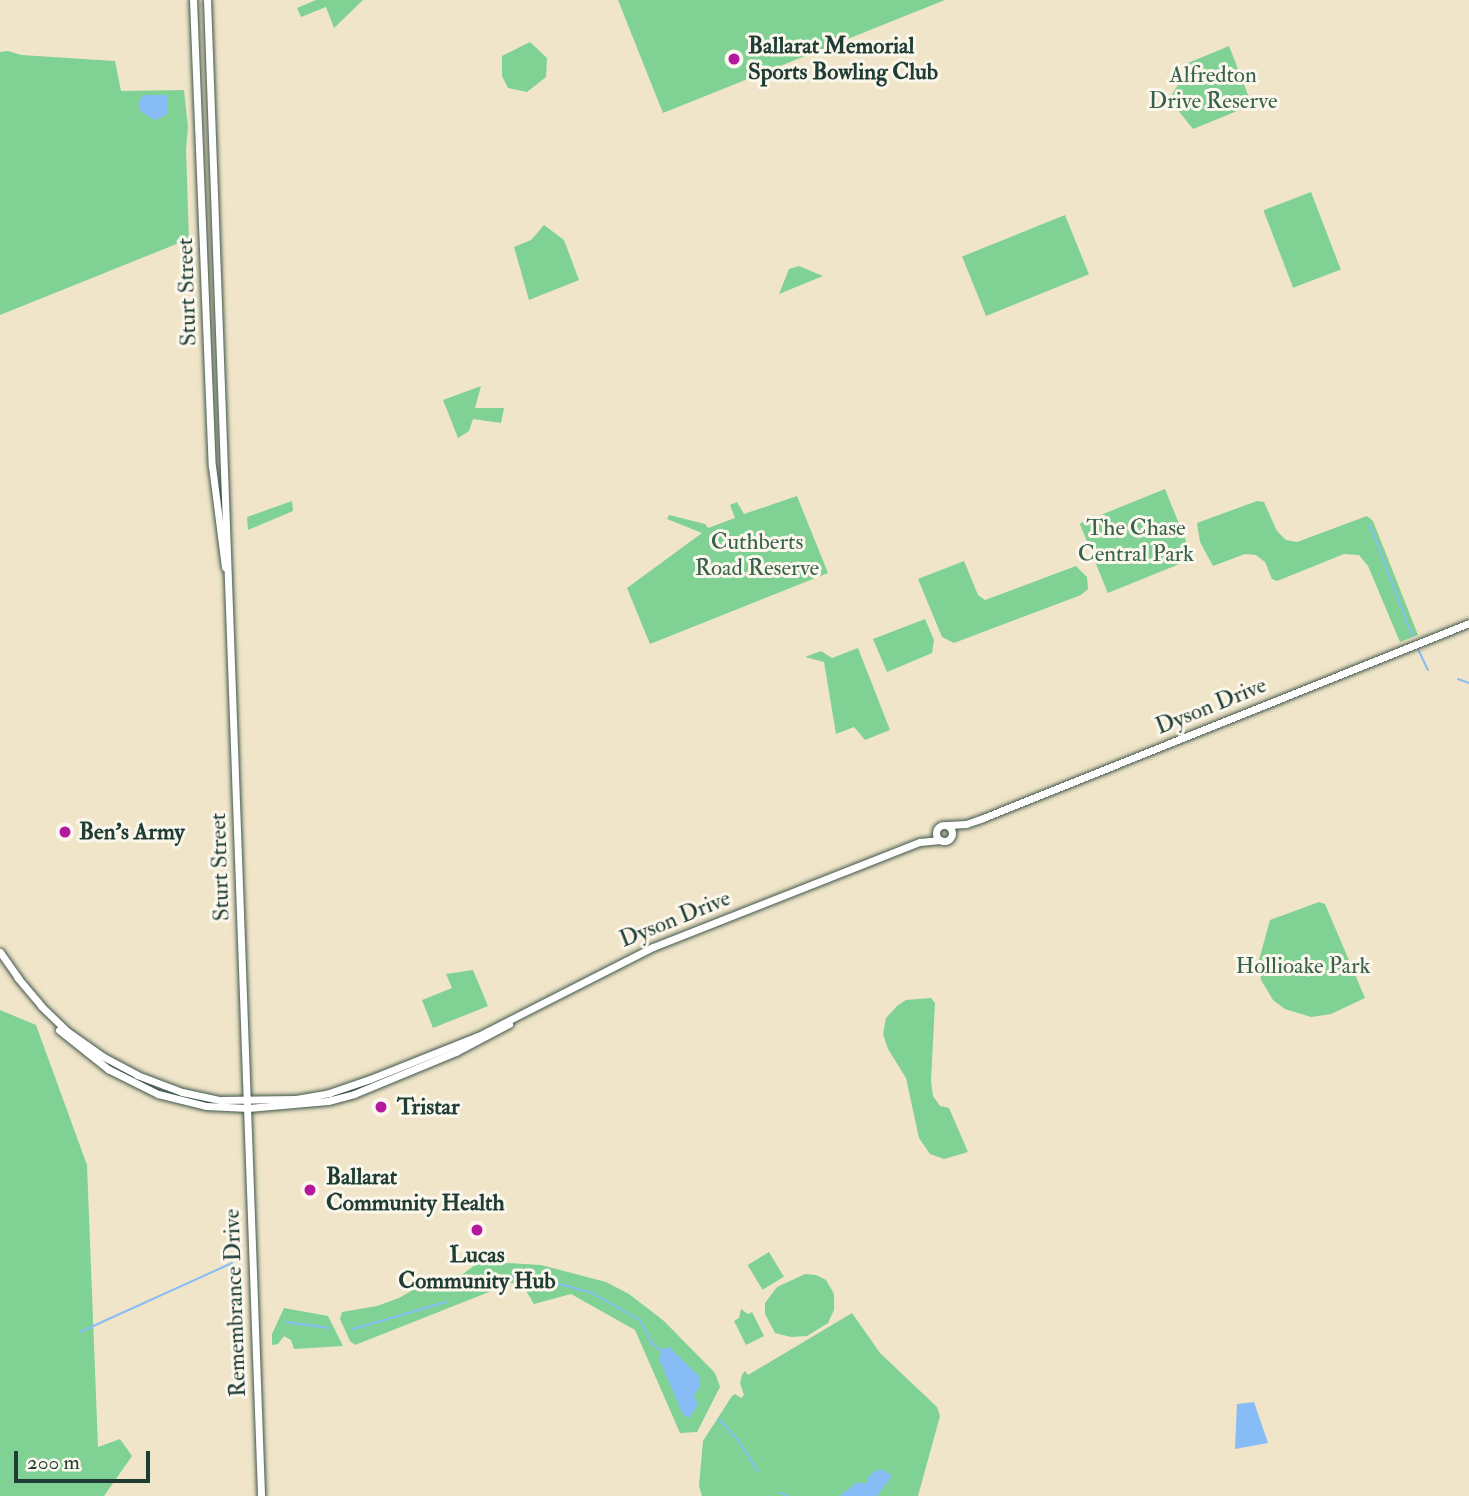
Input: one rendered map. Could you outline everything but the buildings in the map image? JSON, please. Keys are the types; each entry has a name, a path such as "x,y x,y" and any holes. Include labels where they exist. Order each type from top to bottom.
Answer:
{"main road":[{"name":"Sturt Street","path":"193,0 215,500 228,582"},
{"name":"Sturt Street","path":"207,0 248,1105"},
{"path":"194,42 201,37 209,39"},
{"path":"206,308 212,302 219,303"},
{"name":"Dyson Drive","path":"951,836 966,824 1469,623"},
{"name":"Dyson Drive","path":"948,825 966,824"},
{"path":"941,825 948,825 952,831 946,841 940,840 936,831 941,825"},
{"name":"Dyson Drive","path":"0,952 41,1011 63,1034 122,1077 172,1099 206,1106 328,1101 354,1094 482,1040 527,1012 633,956 920,842 936,831"},
{"name":"Dyson Drive","path":"920,842 940,840"},
{"name":"Remembrance Drive","path":"248,1105 261,1496"}],"green space":[{"path":"316,0 363,0 334,28 326,7 301,17 297,8"},
{"path":"618,0 945,0 663,113"},
{"path":"530,42 547,58 546,77 527,92 508,88 502,76 502,56"},
{"name":"Alfredton Drive Reserve","path":"1229,46 1252,105 1193,129 1169,99 1183,77 1188,63"},
{"path":"8,51 21,55 115,61 121,91 184,90 188,127 186,150 189,239 0,315 0,52"},
{"path":"1311,192 1341,269 1293,288 1263,210"},
{"path":"1065,215 1089,274 986,316 962,257"},
{"path":"544,225 564,240 579,280 529,300 514,247 531,240"},
{"path":"799,266 823,276 779,294 789,269"},
{"path":"481,386 475,408 504,408 501,423 473,419 469,431 458,438 443,400"},
{"name":"The Chase Central Park","path":"1165,489 1193,559 1108,593 1080,523"},
{"name":"Cuthberts Road Reserve","path":"797,496 828,573 650,644 627,588 702,533 667,519 669,515 705,524 708,528 735,518 730,505 737,502 744,514"},
{"path":"292,501 293,511 248,530 247,517"},
{"path":"1257,501 1264,502 1277,531 1286,540 1297,542 1367,516 1373,521 1418,635 1400,642 1368,566 1359,555 1344,554 1277,581 1272,579 1265,562 1256,555 1245,554 1213,566 1200,542 1197,523"},
{"path":"964,561 978,595 985,600 1076,566 1087,577 1088,589 1081,595 954,643 942,637 918,579"},
{"path":"925,619 934,640 932,653 887,672 873,639"},
{"path":"858,648 890,730 865,740 854,727 836,734 824,662 805,657 821,651 832,658"},
{"name":"Hollioake Park","path":"1319,902 1325,904 1365,998 1331,1014 1311,1017 1285,1009 1273,1000 1261,980 1259,960 1270,920"},
{"path":"473,970 488,1006 433,1028 422,1000 452,988 446,974"},
{"path":"931,998 935,1003 931,1081 933,1096 940,1106 949,1108 968,1152 944,1159 930,1154 919,1138 906,1078 888,1049 883,1034 886,1018 897,1006 906,1000"},
{"path":"0,1010 36,1025 87,1165 98,1447 120,1439 132,1456 104,1496 0,1496"},
{"path":"769,1252 784,1277 763,1290 748,1265"},
{"path":"489,1262 541,1265 606,1282 629,1294 664,1321 715,1373 720,1387 697,1432 680,1433 635,1330 571,1294 534,1304 523,1286 512,1283 355,1345 350,1341 340,1319 342,1312 377,1306 399,1298 435,1277 463,1274 476,1264"},
{"path":"805,1274 826,1280 834,1294 834,1310 828,1323 807,1336 791,1337 775,1333 765,1314 765,1303 777,1287"},
{"path":"284,1308 328,1316 343,1346 294,1349 291,1340 284,1336 278,1344 272,1345 272,1334"},
{"path":"741,1309 748,1314 752,1312 764,1336 746,1345 734,1321 739,1318"},
{"path":"852,1313 880,1353 937,1407 940,1416 918,1496 702,1496 699,1486 703,1441 732,1396 735,1394 741,1398 744,1395 740,1383 745,1371 748,1375"}],"water":[{"path":"143,95 167,95 168,114 155,120 141,112 138,104"},
{"path":"669,1347 700,1377 700,1386 694,1396 698,1405 689,1418 683,1415 659,1359 662,1349"},
{"path":"1254,1402 1268,1443 1235,1449 1237,1404"},
{"path":"877,1470 883,1470 892,1476 877,1496 839,1496 858,1482 866,1484 869,1476"}],"waterway":[{"path":"1370,525 1412,635"},
{"path":"1419,651 1428,670"},
{"path":"1458,679 1469,683"},
{"path":"80,1332 232,1263"},
{"path":"484,1287 511,1276 526,1278"},
{"path":"552,1282 592,1293 640,1320 651,1342 662,1352"},
{"path":"353,1329 446,1302"},
{"path":"286,1322 329,1328"},
{"path":"719,1419 737,1439 758,1471"},
{"path":"781,1493 787,1496"}],"place":[{"name":"Ballarat Memorial Sports Bowling Club","path":"734,59"},
{"name":"Ben's Army","path":"65,832"},
{"name":"Tristar","path":"381,1107"},
{"name":"Ballarat Community Health","path":"310,1190"},
{"name":"Lucas Community Hub","path":"477,1230"}]}
